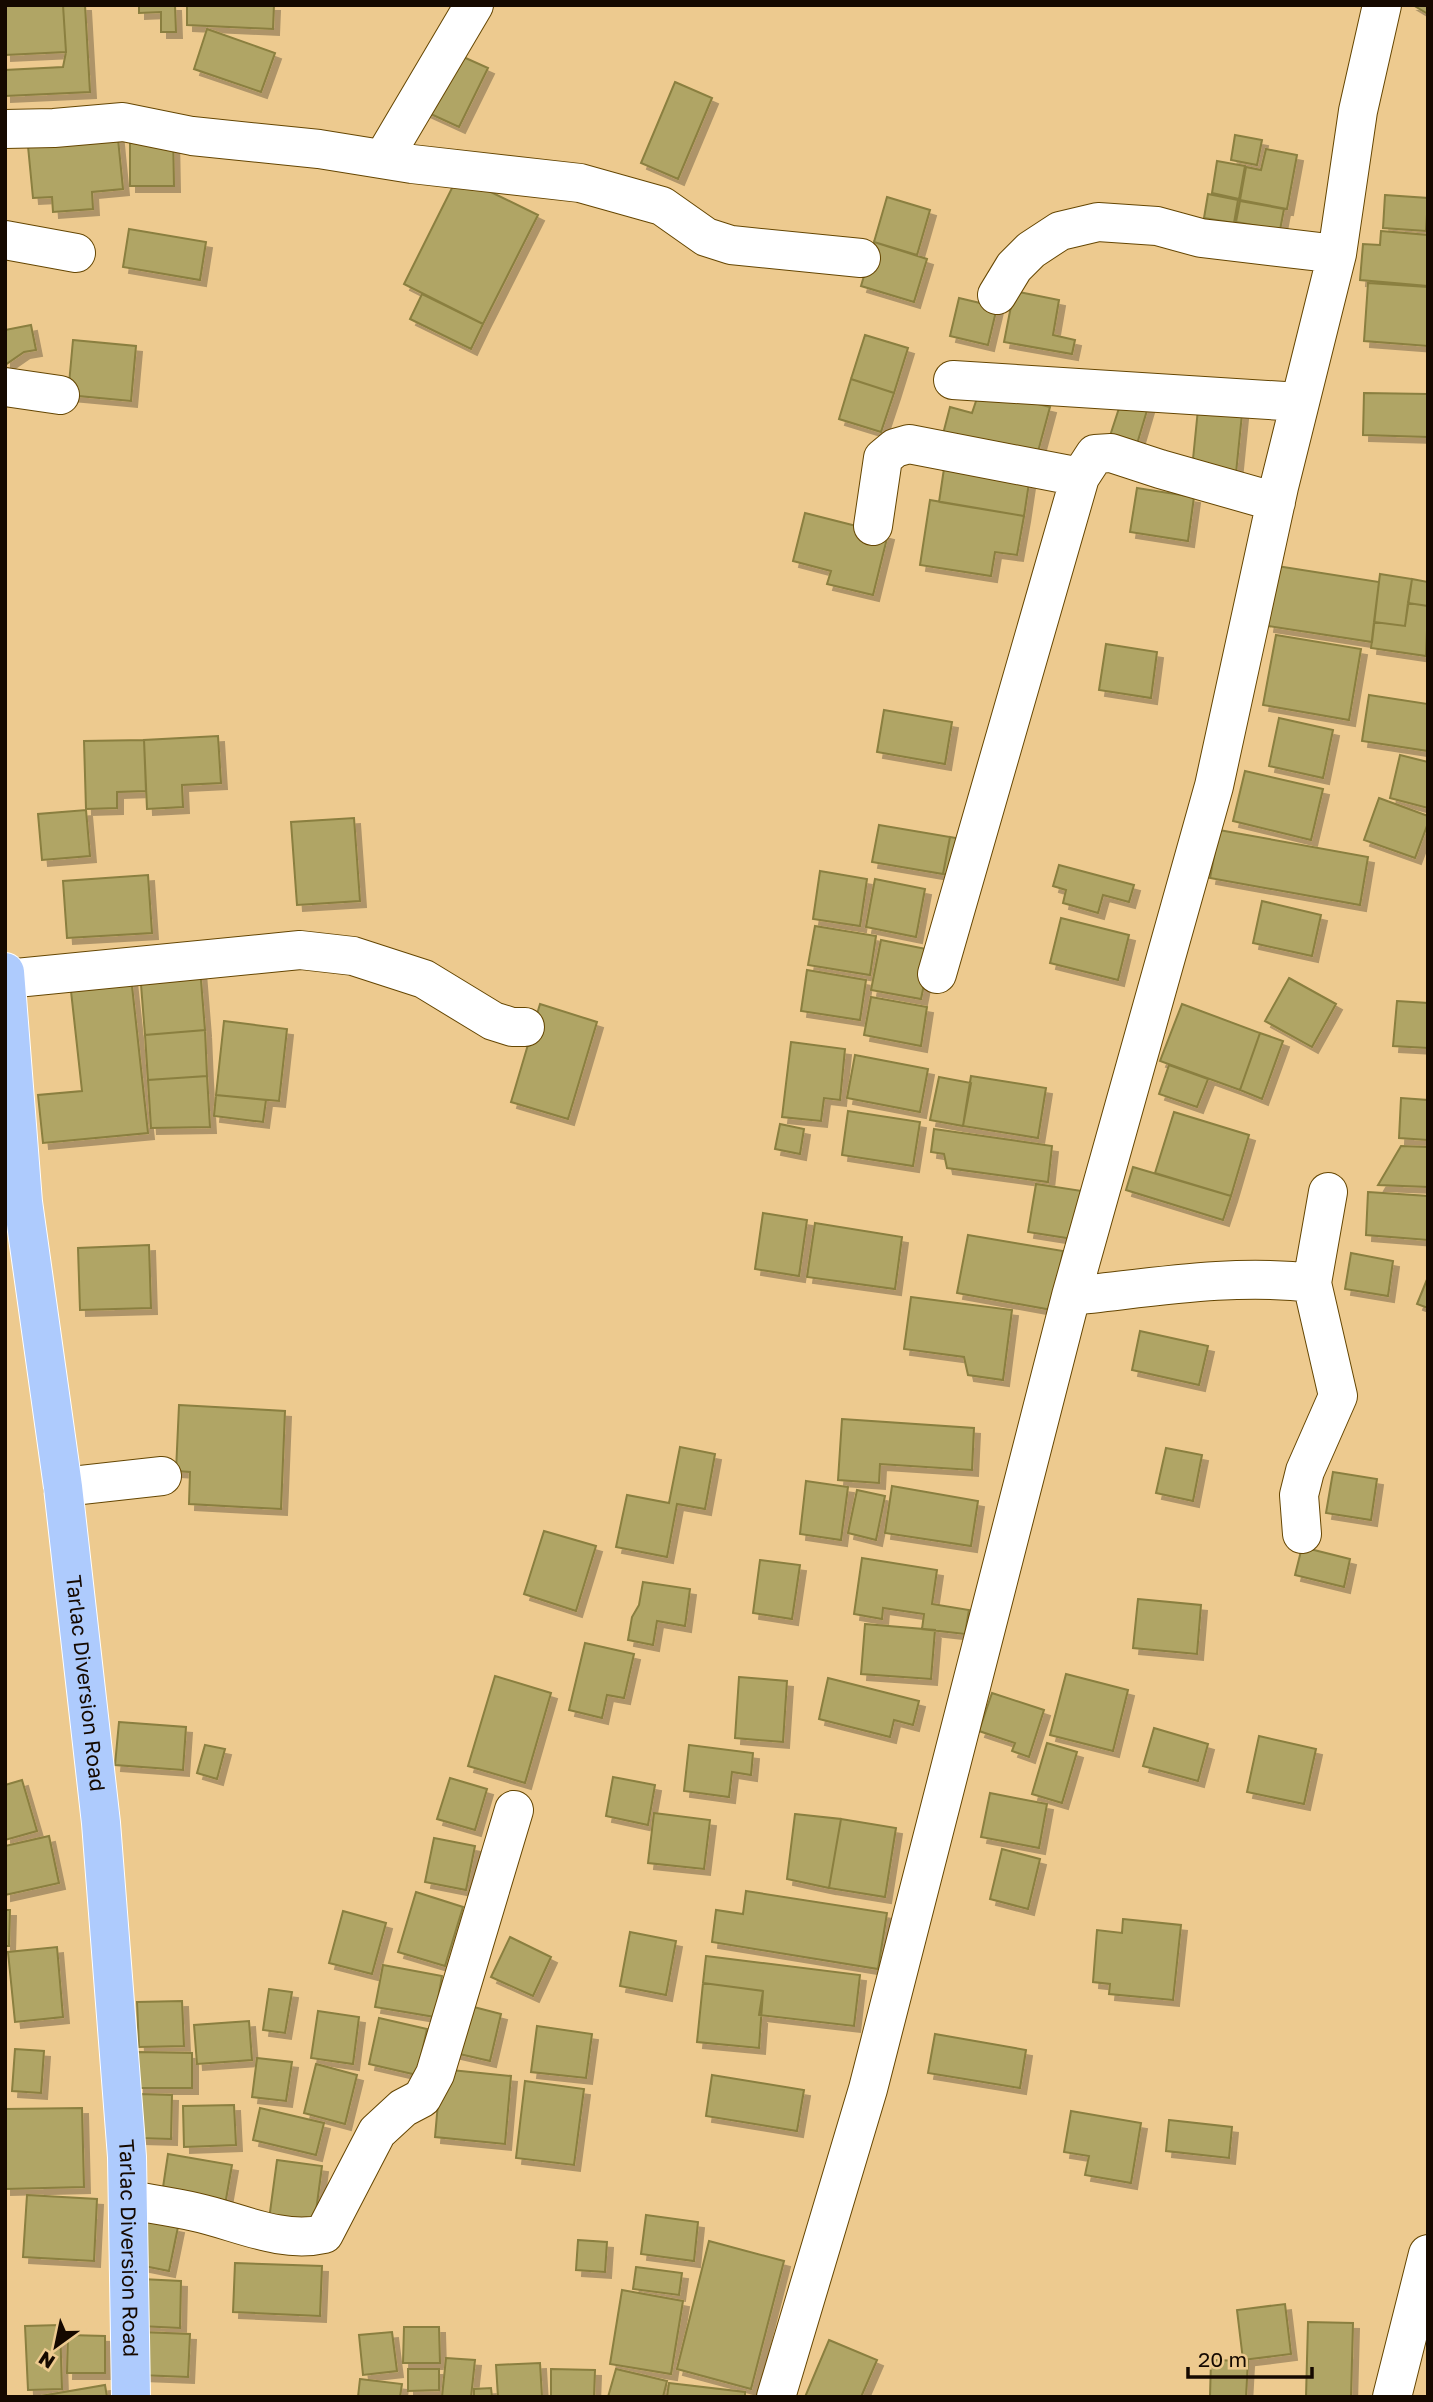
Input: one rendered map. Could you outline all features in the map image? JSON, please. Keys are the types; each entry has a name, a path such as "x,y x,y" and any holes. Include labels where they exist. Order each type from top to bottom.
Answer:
{"main road":[{"name":"Tarlac Diversion Road","path":"5,972 23,1202 63,1487 100,1823 129,2200 131,2397"}],"street":[{"path":"383,159 474,5"},
{"path":"776,2397 868,2089 1071,1296 1214,786 1276,502 1338,254 1358,111 1382,5"},
{"path":"5,129 123,122 192,136 319,149 580,183 662,206 706,237 730,245 861,258"},
{"path":"997,295 1014,267 1031,250 1060,231 1098,222 1157,226 1200,238 1338,254"},
{"path":"5,240 76,253"},
{"path":"953,380 1300,402"},
{"path":"5,387 60,395"},
{"path":"873,526 883,458 895,448 909,444 1080,477"},
{"path":"937,974 1080,477 1096,454 1111,453 1276,502"},
{"path":"6,978 300,950 354,956 424,979 493,1021 512,1027 525,1027"},
{"path":"1302,1534 1299,1495 1305,1471 1338,1396 1312,1283 1328,1192"},
{"path":"1071,1296 1171,1285 1277,1279 1312,1283"},
{"path":"63,1487 162,1476"},
{"path":"129,2200 194,2212 304,2239 324,2234 377,2132 403,2108 422,2098 435,2074 514,1810"},
{"path":"1392,2397 1428,2254"}],"building":[{"path":"5,5 63,5 66,52 5,55"},
{"path":"63,5 85,5 90,92 5,96 5,70 63,67 66,52"},
{"path":"139,5 175,5 176,32 161,32 161,12 139,13"},
{"path":"187,5 274,5 273,29 187,25"},
{"path":"1413,5 1428,5 1428,14"},
{"path":"207,29 275,53 261,92 194,69"},
{"path":"450,51 488,68 459,127 422,110"},
{"path":"675,82 712,98 678,179 641,163"},
{"path":"117,129 123,189 92,192 93,209 53,212 52,197 33,198 27,136"},
{"path":"130,133 173,133 174,186 130,186"},
{"path":"1235,135 1262,140 1257,165 1231,160"},
{"path":"1266,149 1297,155 1287,209 1240,200 1246,167 1261,170"},
{"path":"1217,161 1245,166 1239,199 1212,193"},
{"path":"458,176 538,215 483,324 404,284"},
{"path":"1208,194 1238,200 1234,223 1204,218"},
{"path":"1385,195 1428,198 1426,231 1383,228"},
{"path":"887,197 930,210 917,255 874,242"},
{"path":"1240,201 1284,209 1280,230 1236,222"},
{"path":"129,229 206,242 200,280 123,267"},
{"path":"1381,231 1428,235 1428,286 1360,280 1363,244 1380,245"},
{"path":"874,242 927,259 914,302 861,286"},
{"path":"1368,283 1428,287 1428,346 1364,341"},
{"path":"1014,291 1059,300 1053,335 1075,340 1072,354 1004,342"},
{"path":"422,294 483,324 471,349 410,319"},
{"path":"959,298 997,307 988,345 950,336"},
{"path":"31,325 36,350 24,352 5,365 5,330"},
{"path":"865,335 908,348 894,393 851,379"},
{"path":"73,340 136,346 131,401 68,395"},
{"path":"851,379 894,393 881,432 839,419"},
{"path":"986,391 1050,407 1036,459 943,434 950,407 972,413 977,398"},
{"path":"1364,393 1428,394 1428,437 1363,435"},
{"path":"1122,399 1148,407 1134,454 1107,445"},
{"path":"1199,399 1243,404 1236,473 1192,469"},
{"path":"945,462 1030,476 1024,516 939,502"},
{"path":"1137,488 1194,497 1188,541 1130,532"},
{"path":"930,500 1024,516 1017,555 995,552 991,576 920,565"},
{"path":"805,513 888,534 873,595 827,584 831,571 793,561"},
{"path":"1277,566 1379,582 1372,642 1268,626"},
{"path":"1380,574 1412,579 1405,626 1374,622"},
{"path":"1412,579 1428,582 1428,606 1408,603"},
{"path":"1408,603 1428,606 1426,656 1371,648 1374,622 1405,626"},
{"path":"1276,635 1361,649 1349,720 1263,705"},
{"path":"1106,644 1157,652 1151,698 1099,690"},
{"path":"1369,695 1428,704 1428,751 1362,741"},
{"path":"884,710 952,722 945,764 877,752"},
{"path":"1279,718 1333,730 1323,778 1269,766"},
{"path":"218,736 221,783 182,785 183,807 147,809 144,740"},
{"path":"144,740 146,791 117,792 117,808 86,809 84,741"},
{"path":"1400,755 1428,762 1428,808 1390,798"},
{"path":"1245,771 1323,789 1311,840 1233,821"},
{"path":"1379,798 1428,816 1415,858 1364,840"},
{"path":"86,810 90,856 42,860 38,814"},
{"path":"354,818 360,901 297,905 291,822"},
{"path":"879,825 950,837 943,874 872,862"},
{"path":"1219,830 1368,857 1360,905 1210,878"},
{"path":"950,837 967,840 960,877 943,874"},
{"path":"1059,865 1134,885 1129,902 1103,895 1098,913 1063,903 1066,890 1053,886"},
{"path":"820,871 867,879 860,926 813,919"},
{"path":"148,875 152,933 67,938 63,881"},
{"path":"875,879 925,889 916,937 866,927"},
{"path":"1262,901 1321,915 1312,956 1253,943"},
{"path":"1061,918 1129,935 1118,980 1050,963"},
{"path":"815,926 876,936 870,975 808,965"},
{"path":"881,940 931,950 921,999 871,990"},
{"path":"200,968 205,1030 145,1035 140,972"},
{"path":"807,970 866,980 860,1020 801,1011"},
{"path":"131,977 148,1133 43,1143 38,1095 82,1091 70,982"},
{"path":"1289,978 1336,1004 1312,1047 1265,1021"},
{"path":"871,997 927,1007 921,1046 864,1035"},
{"path":"1397,1001 1428,1003 1428,1048 1393,1046"},
{"path":"540,1004 597,1022 568,1119 511,1102"},
{"path":"1182,1004 1260,1033 1240,1090 1160,1061"},
{"path":"224,1021 287,1029 279,1101 216,1095"},
{"path":"205,1030 207,1076 148,1080 145,1035"},
{"path":"1260,1033 1283,1041 1262,1099 1240,1090"},
{"path":"791,1042 845,1049 840,1100 824,1098 821,1121 782,1117"},
{"path":"855,1055 928,1069 920,1112 847,1098"},
{"path":"1169,1065 1208,1079 1197,1107 1159,1094"},
{"path":"207,1076 210,1127 151,1128 148,1080"},
{"path":"971,1076 1046,1088 1038,1138 963,1126"},
{"path":"939,1077 971,1083 963,1126 930,1120"},
{"path":"216,1095 266,1100 263,1122 214,1116"},
{"path":"1401,1098 1428,1100 1428,1140 1399,1138"},
{"path":"848,1111 920,1122 913,1166 842,1155"},
{"path":"1174,1112 1249,1135 1231,1196 1155,1173"},
{"path":"780,1124 804,1129 800,1154 775,1149"},
{"path":"934,1129 1052,1146 1048,1182 947,1168 944,1154 931,1152"},
{"path":"1401,1146 1428,1147 1428,1187 1378,1185"},
{"path":"1133,1167 1231,1196 1223,1220 1126,1190"},
{"path":"1036,1184 1082,1191 1073,1239 1028,1232"},
{"path":"1368,1192 1428,1196 1428,1240 1366,1235"},
{"path":"763,1213 807,1220 799,1276 755,1269"},
{"path":"815,1223 902,1237 895,1289 807,1277"},
{"path":"968,1235 1063,1251 1052,1310 957,1293"},
{"path":"149,1245 151,1308 80,1310 78,1248"},
{"path":"1351,1253 1393,1261 1388,1296 1345,1289"},
{"path":"1428,1277 1428,1308 1417,1304"},
{"path":"911,1297 1012,1310 1003,1380 968,1375 964,1357 904,1349"},
{"path":"1140,1331 1208,1346 1199,1385 1132,1370"},
{"path":"179,1405 285,1411 281,1509 189,1504 190,1472 176,1471"},
{"path":"842,1419 974,1428 972,1470 880,1464 879,1483 838,1480"},
{"path":"680,1447 715,1454 705,1509 677,1504 667,1557 616,1547 627,1495 669,1503"},
{"path":"1166,1448 1202,1455 1193,1501 1156,1493"},
{"path":"1333,1472 1377,1479 1371,1520 1326,1513"},
{"path":"806,1481 848,1487 841,1540 800,1534"},
{"path":"892,1486 978,1501 971,1546 885,1533"},
{"path":"857,1490 885,1496 876,1540 848,1533"},
{"path":"544,1531 596,1546 576,1611 524,1594"},
{"path":"1302,1547 1350,1559 1344,1587 1295,1575"},
{"path":"862,1558 937,1570 932,1604 969,1610 965,1634 922,1629 924,1614 883,1608 882,1619 854,1614"},
{"path":"760,1560 800,1565 792,1619 753,1613"},
{"path":"643,1582 690,1589 685,1626 657,1621 653,1645 628,1640"},
{"path":"1138,1599 1201,1605 1197,1654 1133,1648"},
{"path":"865,1624 935,1630 931,1679 861,1674"},
{"path":"585,1643 634,1654 624,1698 607,1695 602,1718 569,1710"},
{"path":"1066,1674 1128,1690 1113,1751 1050,1735"},
{"path":"495,1676 551,1693 525,1783 468,1766"},
{"path":"739,1677 787,1681 783,1742 735,1738"},
{"path":"828,1678 919,1701 913,1725 894,1720 890,1737 819,1719"},
{"path":"992,1693 1044,1710 1029,1757 1012,1751 1015,1743 979,1731"},
{"path":"119,1722 186,1727 183,1770 115,1765"},
{"path":"1154,1728 1208,1744 1198,1781 1143,1766"},
{"path":"1259,1736 1316,1749 1304,1804 1247,1792"},
{"path":"1047,1743 1077,1752 1062,1803 1032,1794"},
{"path":"205,1745 225,1749 217,1779 197,1773"},
{"path":"689,1745 753,1753 751,1775 732,1772 729,1797 684,1791"},
{"path":"613,1777 655,1785 648,1825 606,1816"},
{"path":"450,1778 487,1789 475,1830 437,1819"},
{"path":"22,1780 37,1831 5,1840 5,1785"},
{"path":"990,1793 1047,1804 1039,1848 981,1837"},
{"path":"654,1813 710,1820 704,1869 648,1863"},
{"path":"795,1814 841,1819 829,1888 787,1879"},
{"path":"841,1819 896,1828 885,1897 829,1888"},
{"path":"49,1836 59,1883 5,1895 5,1846"},
{"path":"434,1838 475,1846 466,1890 425,1882"},
{"path":"1002,1849 1040,1859 1028,1909 990,1899"},
{"path":"746,1891 887,1913 878,1969 712,1942 716,1910 743,1914"},
{"path":"416,1892 463,1907 445,1966 398,1952"},
{"path":"5,1910 10,1910 9,1946 5,1946"},
{"path":"343,1911 386,1923 372,1974 329,1963"},
{"path":"1123,1919 1181,1925 1173,2000 1109,1994 1110,1984 1093,1982 1097,1930 1122,1933"},
{"path":"630,1932 676,1941 666,1995 620,1986"},
{"path":"510,1937 551,1957 533,1996 491,1977"},
{"path":"57,1947 63,2017 15,2022 8,1952"},
{"path":"706,1956 860,1975 854,2026 759,2015 763,1991 703,1983"},
{"path":"383,1965 442,1976 435,2017 375,2007"},
{"path":"703,1983 763,1991 759,2048 697,2042"},
{"path":"269,1989 292,1992 285,2033 263,2030"},
{"path":"182,2001 184,2046 139,2047 137,2002"},
{"path":"466,2005 501,2014 490,2061 455,2053"},
{"path":"318,2011 359,2017 353,2064 311,2058"},
{"path":"379,2018 427,2029 417,2075 369,2064"},
{"path":"249,2021 252,2060 197,2064 194,2025"},
{"path":"537,2026 592,2034 586,2078 531,2072"},
{"path":"935,2034 1026,2050 1020,2088 928,2073"},
{"path":"15,2049 44,2051 41,2093 12,2091"},
{"path":"138,2052 192,2053 192,2088 138,2088"},
{"path":"257,2058 292,2062 286,2101 252,2097"},
{"path":"316,2064 357,2075 345,2124 304,2113"},
{"path":"441,2069 511,2076 505,2144 435,2137"},
{"path":"712,2075 804,2090 797,2131 706,2116"},
{"path":"525,2081 584,2089 574,2165 516,2158"},
{"path":"139,2094 172,2095 171,2139 138,2138"},
{"path":"234,2105 236,2145 184,2147 183,2106"},
{"path":"82,2108 84,2187 5,2189 5,2109"},
{"path":"260,2108 324,2123 316,2155 253,2140"},
{"path":"1071,2111 1141,2123 1131,2183 1085,2175 1089,2156 1064,2152"},
{"path":"1169,2120 1232,2127 1229,2158 1166,2151"},
{"path":"168,2154 232,2165 225,2205 162,2194"},
{"path":"277,2160 322,2166 313,2234 268,2227"},
{"path":"27,2195 97,2199 94,2261 23,2257"},
{"path":"646,2215 698,2222 694,2261 641,2254"},
{"path":"145,2220 178,2227 169,2271 134,2264"},
{"path":"578,2240 607,2242 605,2272 576,2270"},
{"path":"709,2241 784,2261 751,2389 677,2369"},
{"path":"235,2263 322,2266 320,2316 233,2312"},
{"path":"636,2267 682,2273 679,2295 633,2289"},
{"path":"141,2279 181,2281 180,2328 140,2326"},
{"path":"622,2290 683,2301 671,2374 610,2364"},
{"path":"1285,2304 1291,2354 1243,2360 1237,2310"},
{"path":"1308,2322 1353,2323 1351,2397 1306,2397"},
{"path":"60,2325 62,2389 28,2390 25,2326"},
{"path":"404,2327 439,2327 440,2363 403,2363"},
{"path":"140,2332 190,2334 188,2377 139,2375"},
{"path":"392,2332 397,2371 363,2375 359,2335"},
{"path":"68,2335 105,2336 105,2373 67,2373"},
{"path":"829,2340 877,2360 861,2397 805,2397"},
{"path":"446,2358 475,2360 471,2397 442,2397"},
{"path":"1211,2360 1248,2361 1246,2397 1210,2397"},
{"path":"540,2363 542,2397 498,2397 496,2365"},
{"path":"408,2369 439,2369 439,2390 408,2391"},
{"path":"551,2369 595,2370 594,2397 551,2397"},
{"path":"616,2369 667,2381 663,2397 608,2397"},
{"path":"360,2379 402,2384 400,2397 358,2397"},
{"path":"669,2383 745,2392 745,2397 667,2397"},
{"path":"105,2385 107,2397 35,2397"},
{"path":"491,2388 492,2397 474,2397 474,2389"}]}
